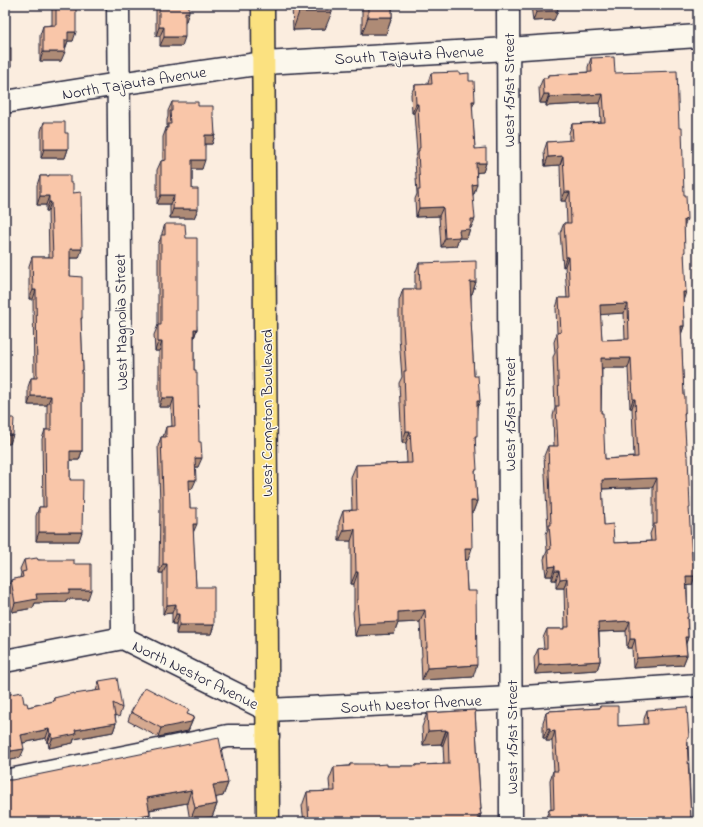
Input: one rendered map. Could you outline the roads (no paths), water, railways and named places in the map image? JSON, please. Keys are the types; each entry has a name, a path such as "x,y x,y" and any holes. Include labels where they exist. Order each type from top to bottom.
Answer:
{"main road":[{"name":"West Compton Boulevard","path":"263,5 268,822"}],"street":[{"name":"West Magnolia Street","path":"118,5 123,638"},
{"name":"West 151st Street","path":"508,5 510,698 512,822"},
{"name":"South Tajauta Avenue","path":"264,63 698,36"},
{"name":"North Tajauta Avenue","path":"5,102 264,63"},
{"name":"North Nestor Avenue","path":"5,661 123,638 268,710"},
{"name":"South Nestor Avenue","path":"268,710 510,698 698,685"},
{"path":"5,781 228,736 268,736"}]}
